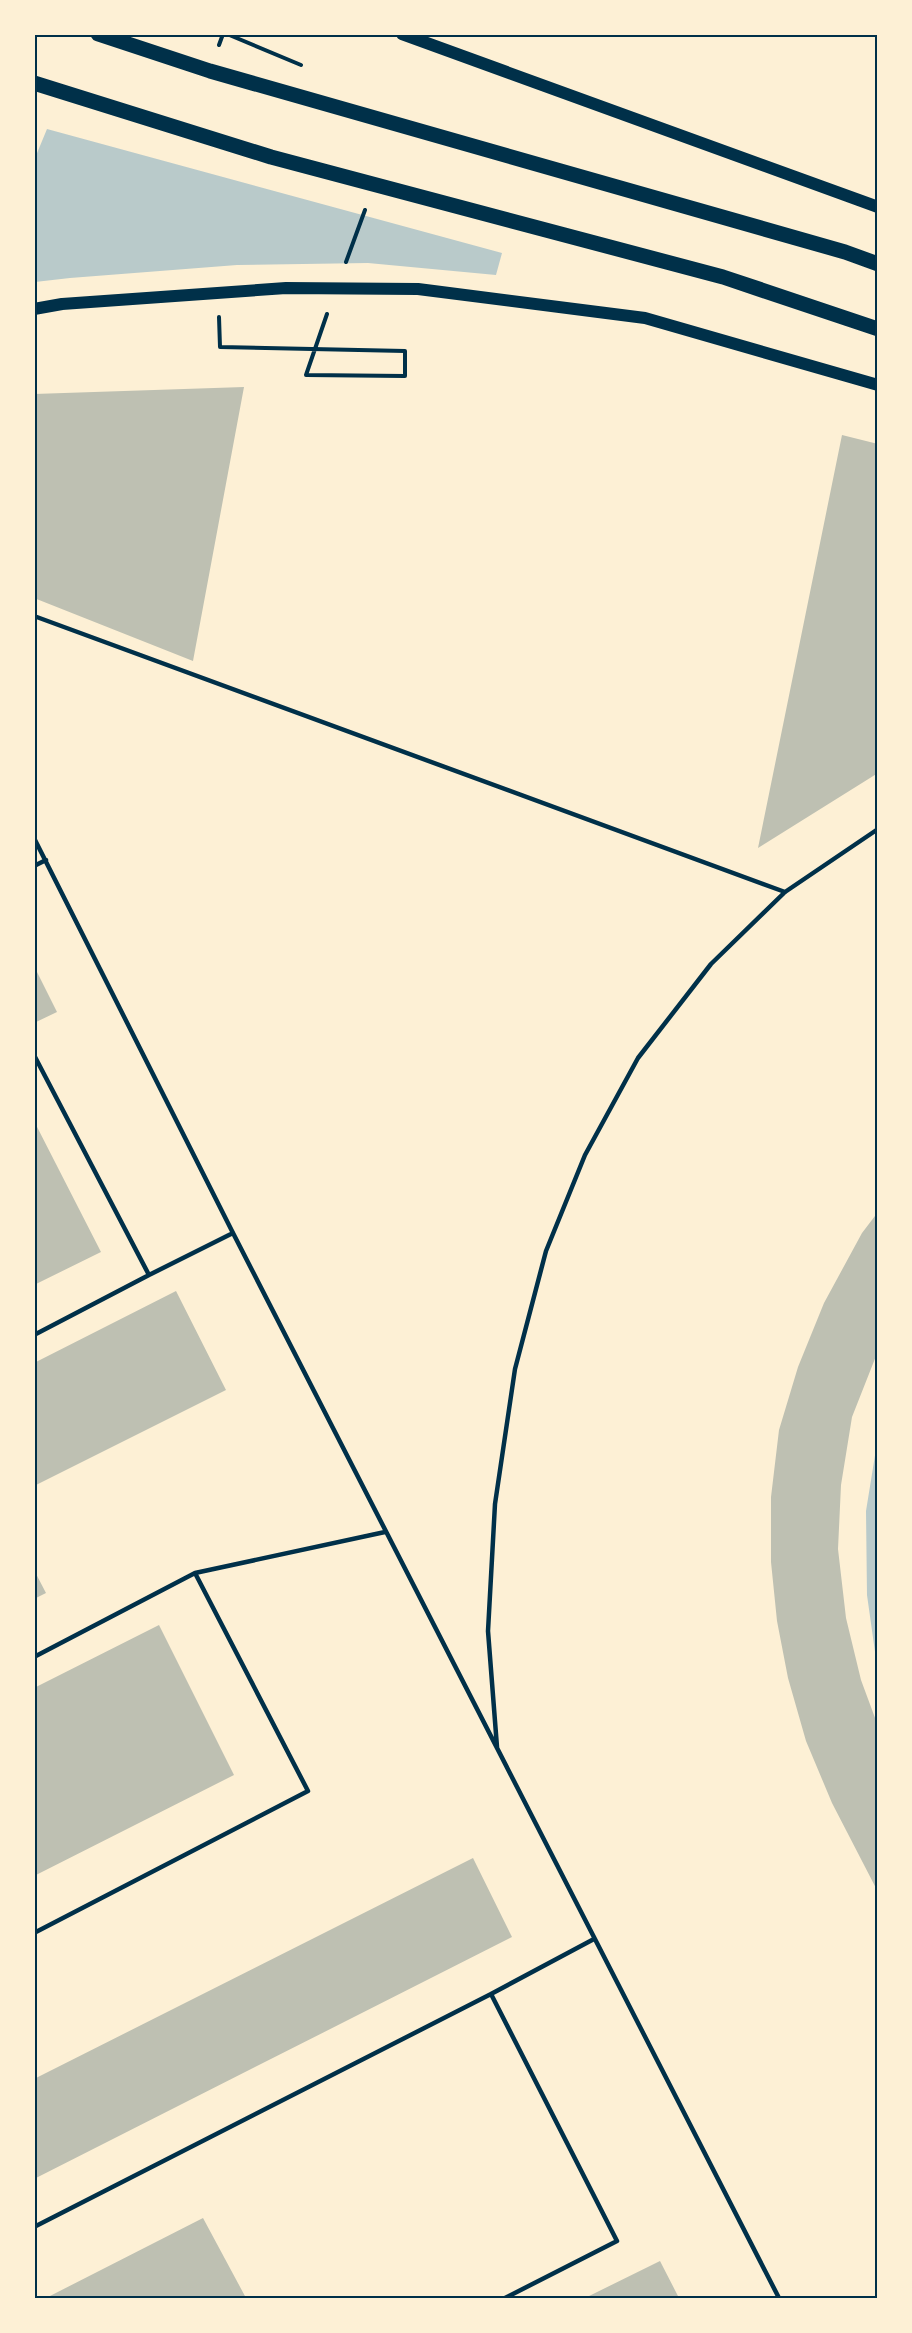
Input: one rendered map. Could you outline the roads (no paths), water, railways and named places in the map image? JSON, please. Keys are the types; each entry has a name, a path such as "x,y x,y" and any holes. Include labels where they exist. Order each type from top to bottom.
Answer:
{"main road":[{"path":"98,34 193,66 834,249 878,264"},
{"path":"402,34 878,207"},
{"path":"34,83 271,157 723,277 878,329"},
{"path":"34,309 62,304 286,288 418,289 645,318 878,385"}],"lane":[{"path":"34,616 785,892"},
{"path":"497,1751 488,1631 495,1504 515,1369 546,1251 585,1155 638,1058 711,964 785,892 878,829"},
{"path":"34,838 385,1532 778,2298"},
{"path":"34,866 46,860"},
{"path":"34,1055 149,1275"},
{"path":"34,1335 233,1233"},
{"path":"34,1657 195,1573 385,1532"},
{"path":"34,1933 308,1791 195,1573"},
{"path":"34,2227 491,1994 594,1939"},
{"path":"491,1994 618,2241 505,2298"}]}
